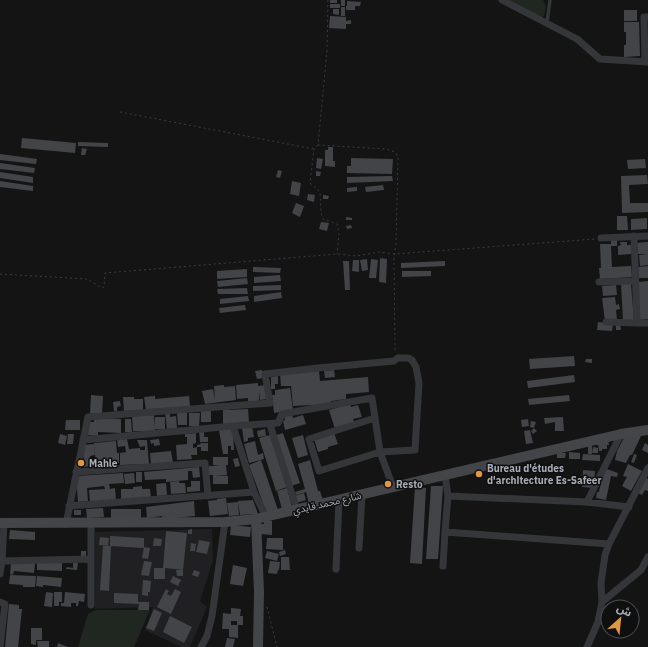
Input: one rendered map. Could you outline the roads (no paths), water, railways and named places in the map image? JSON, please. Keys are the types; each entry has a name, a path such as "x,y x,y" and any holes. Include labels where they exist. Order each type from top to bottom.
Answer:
{"main road":[{"name":"شارع محمد قايدي","path":"2,523 90,524 225,522 261,518 621,434 648,430"},
{"path":"258,647 261,518"}],"street":[{"path":"502,0 576,38 600,59 646,62 644,17 648,16"},
{"path":"634,236 637,323"},
{"path":"601,238 648,236"},
{"path":"599,282 636,281"},
{"path":"606,322 648,323"},
{"path":"66,524 88,416 270,403 265,374 394,361 398,358 408,358 412,360 416,367 419,384 415,450 380,452 319,471 310,439 375,418"},
{"path":"82,440 233,426 272,424 278,423 282,414 372,398 380,452 393,487"},
{"path":"272,424 297,510"},
{"path":"233,426 261,518"},
{"path":"587,502 621,434"},
{"path":"76,472 205,463 208,496"},
{"path":"602,599 601,582 605,555 609,544 648,468"},
{"path":"443,566 448,496 445,475"},
{"path":"69,506 254,492"},
{"path":"358,548 362,495"},
{"path":"448,496 587,502 629,507"},
{"path":"336,569 339,500"},
{"path":"201,647 212,616 225,522"},
{"path":"0,574 2,561 2,523"},
{"path":"90,524 91,605"},
{"path":"445,532 609,544"},
{"path":"606,599 642,570 648,557"},
{"path":"2,561 91,559"},
{"path":"0,602 5,604 0,647"},
{"path":"587,647 598,622 600,612"}],"lane":[{"path":"547,24 550,0"}],"place":[{"name":"Mahle","path":"81,463"},
{"name":"Bureau d'études d'architecture Es-Safeer","path":"479,474"},
{"name":"Resto","path":"388,484"}]}
